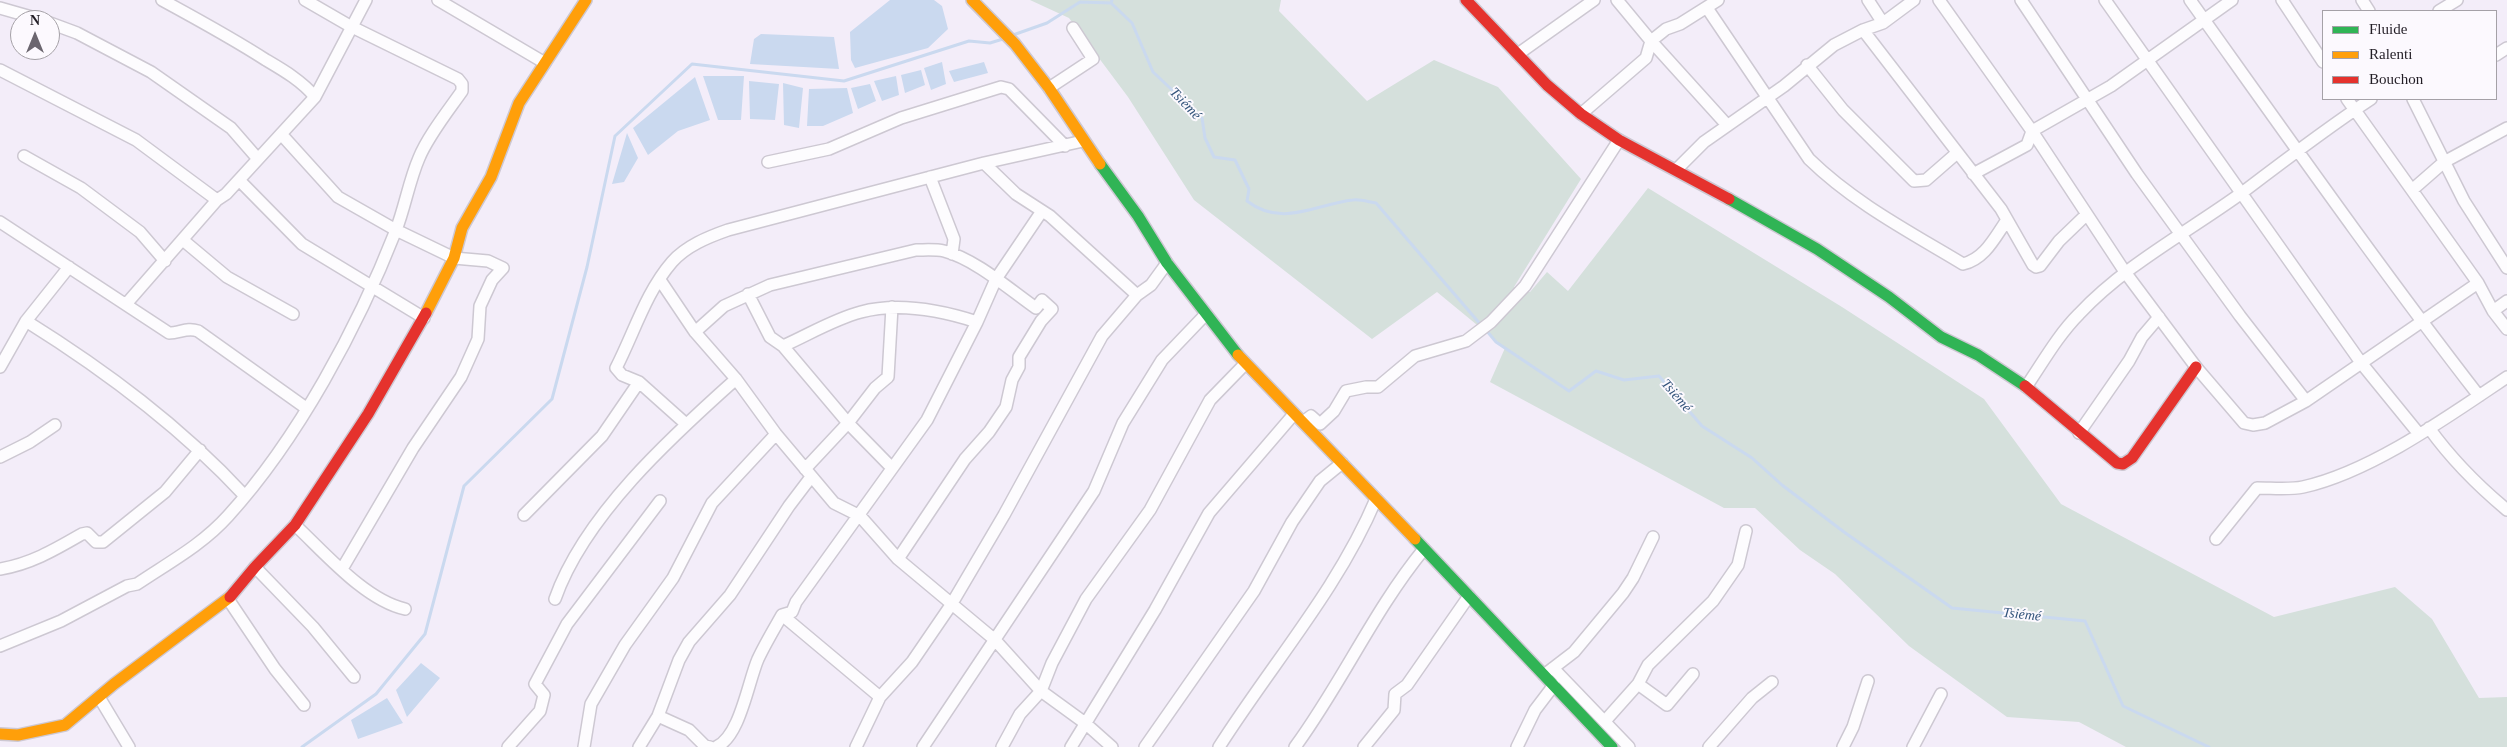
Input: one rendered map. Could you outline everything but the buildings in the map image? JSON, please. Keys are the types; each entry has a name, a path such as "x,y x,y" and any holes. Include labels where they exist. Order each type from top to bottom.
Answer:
{"street":[{"path":"162,0 224,33 273,64 308,88 315,97"},
{"path":"0,646 61,621 162,569 198,543 228,517 244,495 273,462 332,366 372,285 396,230 419,157 462,91 462,84 458,79 350,26 305,0"},
{"path":"126,303 184,241 217,200 239,180 315,97 350,26 366,0"},
{"path":"438,0 545,63"},
{"path":"0,734 18,735 65,726 98,697 228,599 255,566 295,525 368,414 424,318 454,258 462,228 491,177 519,102 586,0"},
{"path":"972,0 1001,28 1049,88 1083,141 1138,216 1167,263 1244,364 1303,422 1468,596 1549,672 1605,721 1629,747"},
{"path":"1518,54 1594,0"},
{"path":"1617,0 1651,41 1727,125"},
{"path":"1581,114 1646,58 1651,41 1666,29 1707,8 1718,0"},
{"path":"1868,0 1883,24"},
{"path":"1677,169 1704,142 1766,98 1834,45 1863,30 1883,24 1914,0"},
{"path":"1939,0 2032,131 2086,215 2126,272 2196,367 2238,419 2248,425 2264,423 2306,401 2478,283"},
{"path":"2021,0 2180,235 2306,401"},
{"path":"2106,0 2362,364 2464,472 2507,510"},
{"path":"2190,0 2297,151 2422,322 2479,396"},
{"path":"1973,174 2027,146 2032,131 2088,99 2148,61 2232,0"},
{"path":"2282,0 2322,60"},
{"path":"2441,10 2458,0"},
{"path":"1473,2 1547,85 1581,114 1619,140 1677,169 1817,249 1889,297 1941,337 1978,356 2026,387 2116,463 2123,464 2128,462 2196,367"},
{"path":"1707,8 1796,142 1826,176 1866,206 1963,264 1973,262 1982,255 2007,220"},
{"path":"60,27 77,33 151,72 231,128 258,159"},
{"path":"1049,88 1093,59 1073,28"},
{"path":"1863,30 2007,220 2036,267 2040,266 2059,241 2086,215"},
{"path":"1807,65 1843,110 1914,181 1926,180 1957,153"},
{"path":"0,70 136,140 217,200"},
{"path":"768,162 822,151 901,118 1001,87 1013,92 1065,146"},
{"path":"2348,100 2478,283 2493,311 2507,329"},
{"path":"2026,387 2055,342 2079,314 2126,272 2242,192 2369,100"},
{"path":"2418,101 2444,162 2480,228 2507,268"},
{"path":"2412,190 2444,162 2507,128"},
{"path":"281,134 338,197 396,230 454,258 488,261 503,268 492,280 480,306 478,339 461,377 413,448 342,569"},
{"path":"1303,422 1311,416 1320,424 1334,411 1346,391 1366,386 1378,387 1415,356 1466,341 1491,322 1525,286 1619,140"},
{"path":"686,424 638,382 622,374 616,368 660,280 681,254 713,236 984,163 1083,141"},
{"path":"24,156 81,188 140,232 165,261"},
{"path":"984,163 1006,186 1042,211 1137,295"},
{"path":"930,177 954,239 952,254"},
{"path":"239,180 302,244 424,318"},
{"path":"716,747 722,745 740,718 747,688 758,658 782,615 792,612 796,602 860,516 927,420 977,322 996,280 1042,211"},
{"path":"0,222 169,333 177,333 191,328 198,331 306,408"},
{"path":"184,241 227,276 293,314"},
{"path":"695,332 724,306 770,285 916,250 941,250 952,254 996,280 1036,308 1042,300 1052,309 1041,321 1019,357 1019,367 1012,380 1006,407 989,432 966,459 898,559"},
{"path":"856,747 880,697 912,662 951,605 1004,515 1102,336 1137,295 1150,286 1167,263"},
{"path":"0,367 26,321 69,267"},
{"path":"660,280 695,332 736,379 776,434 834,503 860,516 898,559 995,640 1041,691 1084,723 1112,747"},
{"path":"748,294 770,337 784,346 848,423 892,468"},
{"path":"2493,311 2507,301"},
{"path":"784,346 860,312 892,307 901,306 977,322"},
{"path":"638,747 658,716 679,660 689,642 730,595 789,506 808,473 875,388 888,377 892,307"},
{"path":"923,747 1094,491 1123,423 1162,360 1206,314"},
{"path":"2079,433 2129,361 2142,338 2159,317"},
{"path":"26,321 71,349 141,400 200,450 244,495"},
{"path":"1002,747 1020,714 1041,691 1052,663 1086,599 1150,510 1210,400 1244,364"},
{"path":"2216,540 2257,488 2301,487 2333,478 2424,431 2507,377"},
{"path":"555,599 562,579 601,518 686,424 736,379"},
{"path":"524,515 602,436 638,382"},
{"path":"1071,747 1155,610 1209,513 1294,414"},
{"path":"0,457 30,442 55,425"},
{"path":"584,747 591,704 625,645 673,578 712,503 776,434"},
{"path":"0,569 28,562 48,554 82,534 90,536 96,542 103,542 165,492 200,450"},
{"path":"1145,747 1254,591 1303,506 1320,481 1342,463"},
{"path":"1219,747 1323,594 1366,522 1376,499"},
{"path":"508,747 540,711 544,695 535,684 567,624 660,501"},
{"path":"295,525 342,569 384,604 405,610"},
{"path":"1605,721 1638,684 1648,664 1713,601 1738,565 1746,531"},
{"path":"1549,672 1574,652 1623,593 1633,578 1653,537"},
{"path":"1295,747 1341,679 1400,579 1424,549"},
{"path":"255,566 313,627 354,677"},
{"path":"1364,747 1394,710 1394,694 1407,685 1468,596"},
{"path":"228,599 275,669 304,705"},
{"path":"782,615 880,697"},
{"path":"1549,672 1554,685 1612,747"},
{"path":"1638,684 1668,705 1693,674"},
{"path":"1843,747 1853,727 1868,681"},
{"path":"1709,747 1752,698 1772,682"},
{"path":"1517,747 1535,710 1554,685"},
{"path":"1913,747 1941,694"},
{"path":"98,697 129,747"},
{"path":"658,716 689,730 705,746 710,747"}],"shaded area":[{"path":"1030,0 1281,0 1279,11 1367,101 1434,60 1498,87 1581,179 1514,287 1530,292 1547,272 1568,291 1648,188 1842,307 1984,399 2061,504 2274,617 2395,587 2432,619 2479,698 2507,697 2507,747 2126,747 2079,722 2007,717 1909,646 1835,574 1800,550 1755,508 1724,508 1490,382 1505,348 1437,292 1372,339 1194,200 1128,97 1069,18"}],"water":[{"path":"890,0 934,0 942,6 948,29 928,48 855,68 851,60 850,32"},
{"path":"761,34 834,37 839,69 750,64 754,39"},
{"path":"942,62 946,84 931,90 924,68"},
{"path":"984,62 988,73 954,82 949,71"},
{"path":"921,70 925,85 905,93 901,75"},
{"path":"703,76 744,76 741,120 718,120"},
{"path":"896,76 899,95 882,101 874,81"},
{"path":"695,77 710,120 678,131 648,155 633,128"},
{"path":"749,81 779,84 775,120 750,119"},
{"path":"783,83 803,88 799,128 784,125"},
{"path":"870,84 876,101 858,109 851,88"},
{"path":"847,88 853,113 823,126 807,126 809,89"},
{"path":"627,133 638,158 624,182 612,184"},
{"path":"421,663 440,678 407,717 396,690"},
{"path":"387,698 403,723 358,739 351,720"}],"waterway":[{"name":"Tsiémé","path":"1112,0 1111,3 1132,23 1153,72 1202,118 1205,138 1214,157 1235,160 1249,189 1247,201 1260,209 1286,214 1353,200 1376,203 1481,325"},
{"path":"1013,35 1047,23 1080,2 1111,3"},
{"path":"302,747 376,694 425,634 464,486 552,399 587,267 615,136 692,64 844,81 969,41 990,43 1003,39"},
{"name":"Tsiémé","path":"1486,330 1496,342 1569,391 1596,371 1624,380 1659,376 1702,426 1752,458 1782,485 1844,532 1952,608 2085,621 2123,706 2209,747"}],"traffic: fast":[{"path":"1100,164 1138,216 1167,263 1238,355"},
{"path":"1729,199 1817,249 1889,297 1941,337 1978,355 2025,386"},
{"path":"1415,539 1612,747"}],"traffic: slow":[{"path":"426,313 454,258 462,228 491,177 519,103 586,0"},
{"path":"972,0 1015,44 1049,88 1100,164"},
{"path":"1238,355 1415,539"},
{"path":"0,734 18,735 65,725 114,684 230,597"}],"traffic: jam":[{"path":"1466,0 1547,85 1581,114 1619,140 1729,199"},
{"path":"230,597 255,567 295,525 368,414 426,313"},
{"path":"2025,386 2117,463 2123,464 2132,458 2196,367"}]}
